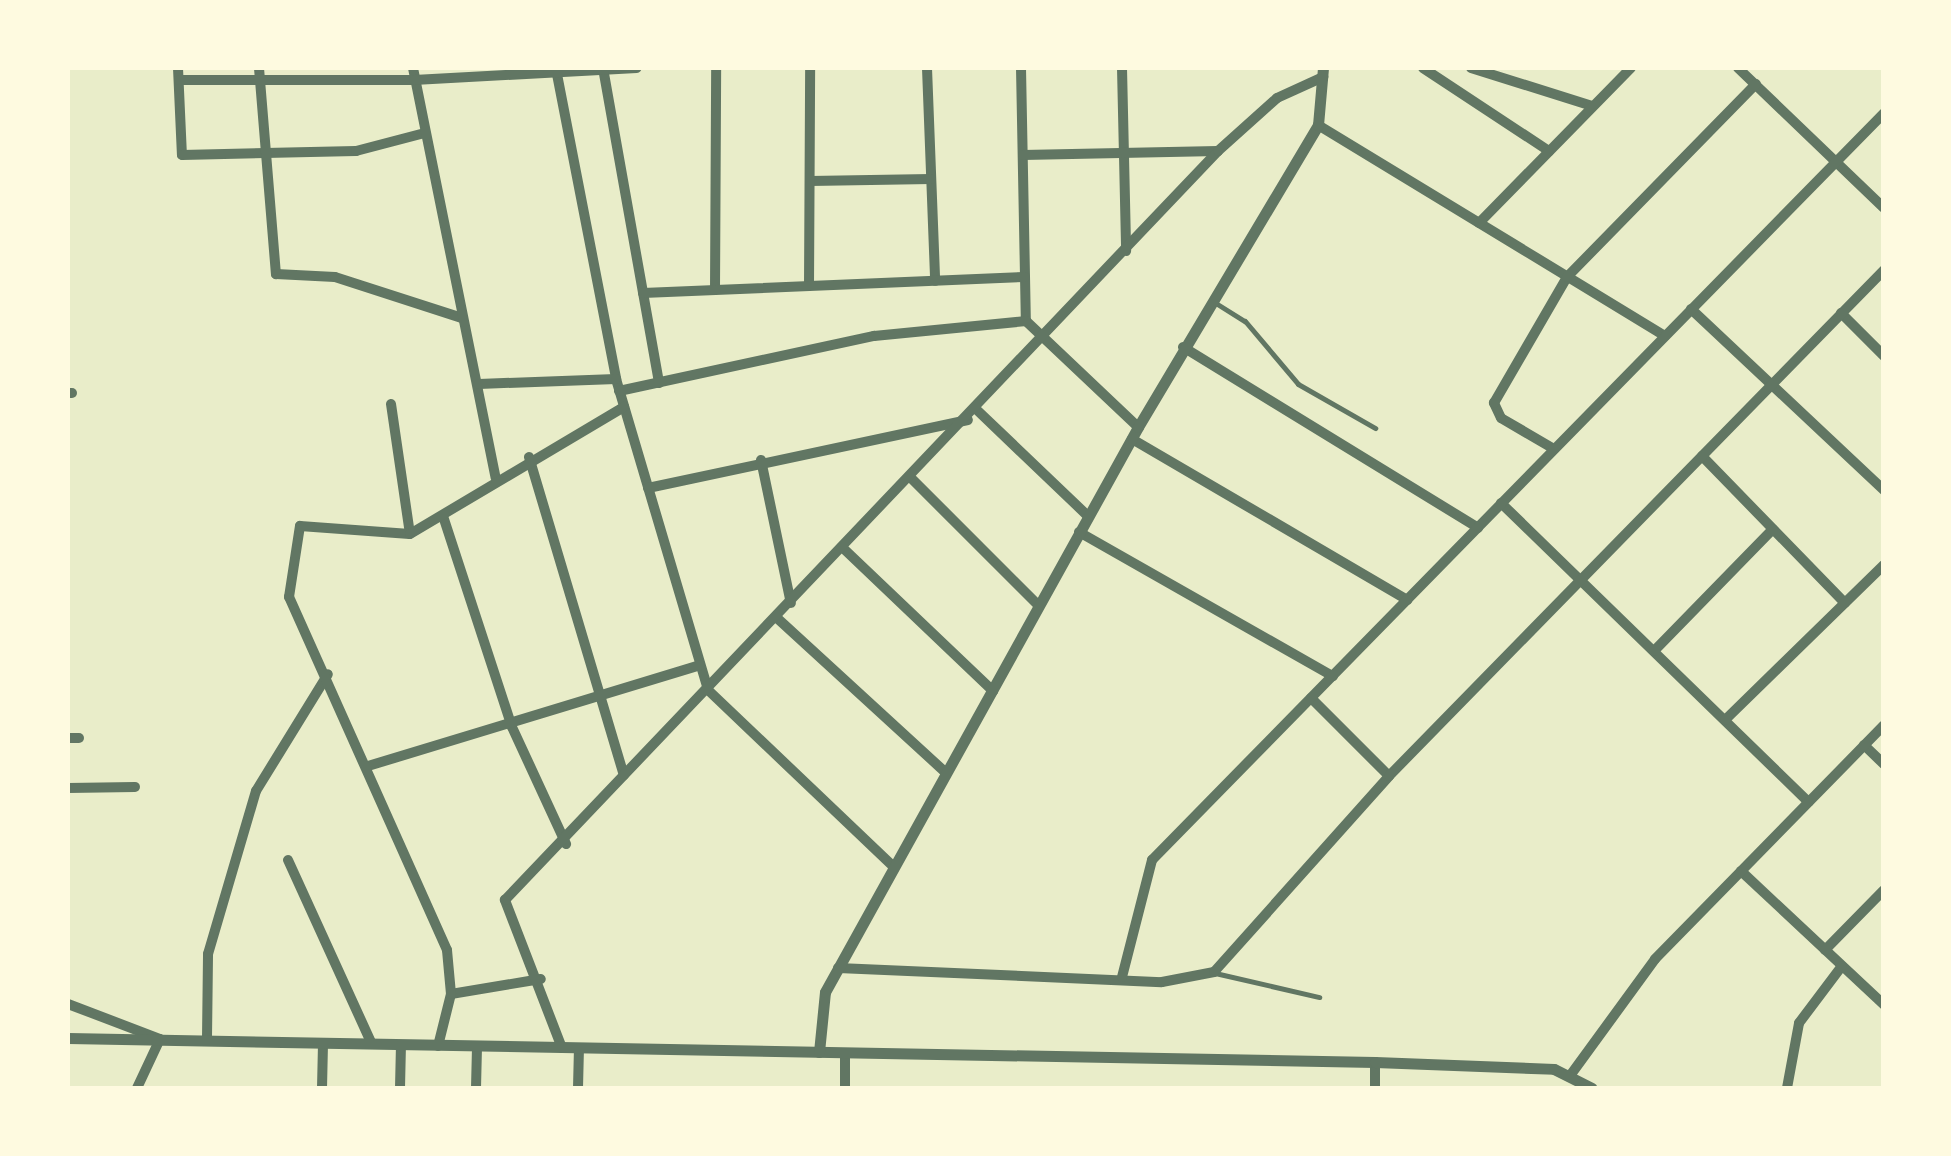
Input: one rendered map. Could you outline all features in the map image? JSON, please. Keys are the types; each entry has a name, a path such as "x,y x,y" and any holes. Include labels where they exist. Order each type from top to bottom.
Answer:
{"street":[{"path":"413,68 422,134 479,384 496,478"},
{"path":"422,134 356,151 182,155 178,74 339,74 414,80 541,68 637,68"},
{"path":"603,68 659,383"},
{"path":"715,290 716,68"},
{"path":"810,68 810,286"},
{"path":"927,68 935,280"},
{"path":"1022,68 1026,321 1135,433 1407,600"},
{"path":"1122,68 1126,252"},
{"path":"1424,68 1549,151"},
{"path":"1470,68 1592,106"},
{"path":"1479,224 1630,68"},
{"path":"1738,68 1884,208"},
{"path":"556,69 619,392 708,690 893,866"},
{"path":"819,1052 825,992 1135,433 1318,125 1323,72"},
{"path":"562,1048 541,979 502,909 566,844 624,775 1046,342 1218,151 1277,98 1323,72"},
{"path":"260,73 276,274 335,276 462,318"},
{"path":"1554,450 1494,408 1567,277 1756,84"},
{"path":"1122,977 1152,860 1884,113"},
{"path":"1318,125 1664,336"},
{"path":"1023,155 1218,151"},
{"path":"810,181 931,179"},
{"path":"838,968 1122,977 1214,972 1388,776 1584,583 1884,270"},
{"path":"643,293 1025,277"},
{"path":"1691,309 1884,490"},
{"path":"1841,313 1884,356"},
{"path":"619,392 874,336 1026,321"},
{"path":"1184,348 1478,528"},
{"path":"479,384 616,379"},
{"path":"391,404 410,534"},
{"path":"438,1046 452,994 448,950 328,674 289,597 300,526 410,534 529,457 624,407"},
{"path":"978,411 1088,516"},
{"path":"648,488 761,460 969,420"},
{"path":"1702,456 1844,603"},
{"path":"529,457 605,695 624,775"},
{"path":"761,460 782,598 791,604"},
{"path":"912,478 1039,606"},
{"path":"1502,503 1808,802"},
{"path":"442,516 512,727 566,844"},
{"path":"1654,652 1773,529"},
{"path":"1079,532 1333,676"},
{"path":"844,548 993,691"},
{"path":"1725,720 1884,564"},
{"path":"776,618 946,773"},
{"path":"368,766 512,727 700,665"},
{"path":"207,1038 208,954 256,791 328,674"},
{"path":"1311,698 1388,776"},
{"path":"1572,1073 1655,959 1884,725"},
{"path":"1864,745 1884,764"},
{"path":"68,788 135,786"},
{"path":"288,860 372,1044"},
{"path":"1741,871 1884,1005"},
{"path":"1825,950 1884,890"},
{"path":"1786,1088 1799,1023 1842,966"},
{"path":"452,994 541,979"},
{"path":"68,1004 160,1039"},
{"path":"68,1038 1375,1062 1572,1073 1592,1088"},
{"path":"136,1088 160,1039"},
{"path":"322,1088 323,1044"},
{"path":"400,1088 401,1045"},
{"path":"476,1088 477,1046"},
{"path":"578,1088 579,1048"},
{"path":"845,1088 846,1053"},
{"path":"1374,1088 1375,1062"}],"lane":[{"path":"1212,301 1245,321 1298,384 1374,428"},
{"path":"1214,972 1319,997"}]}
